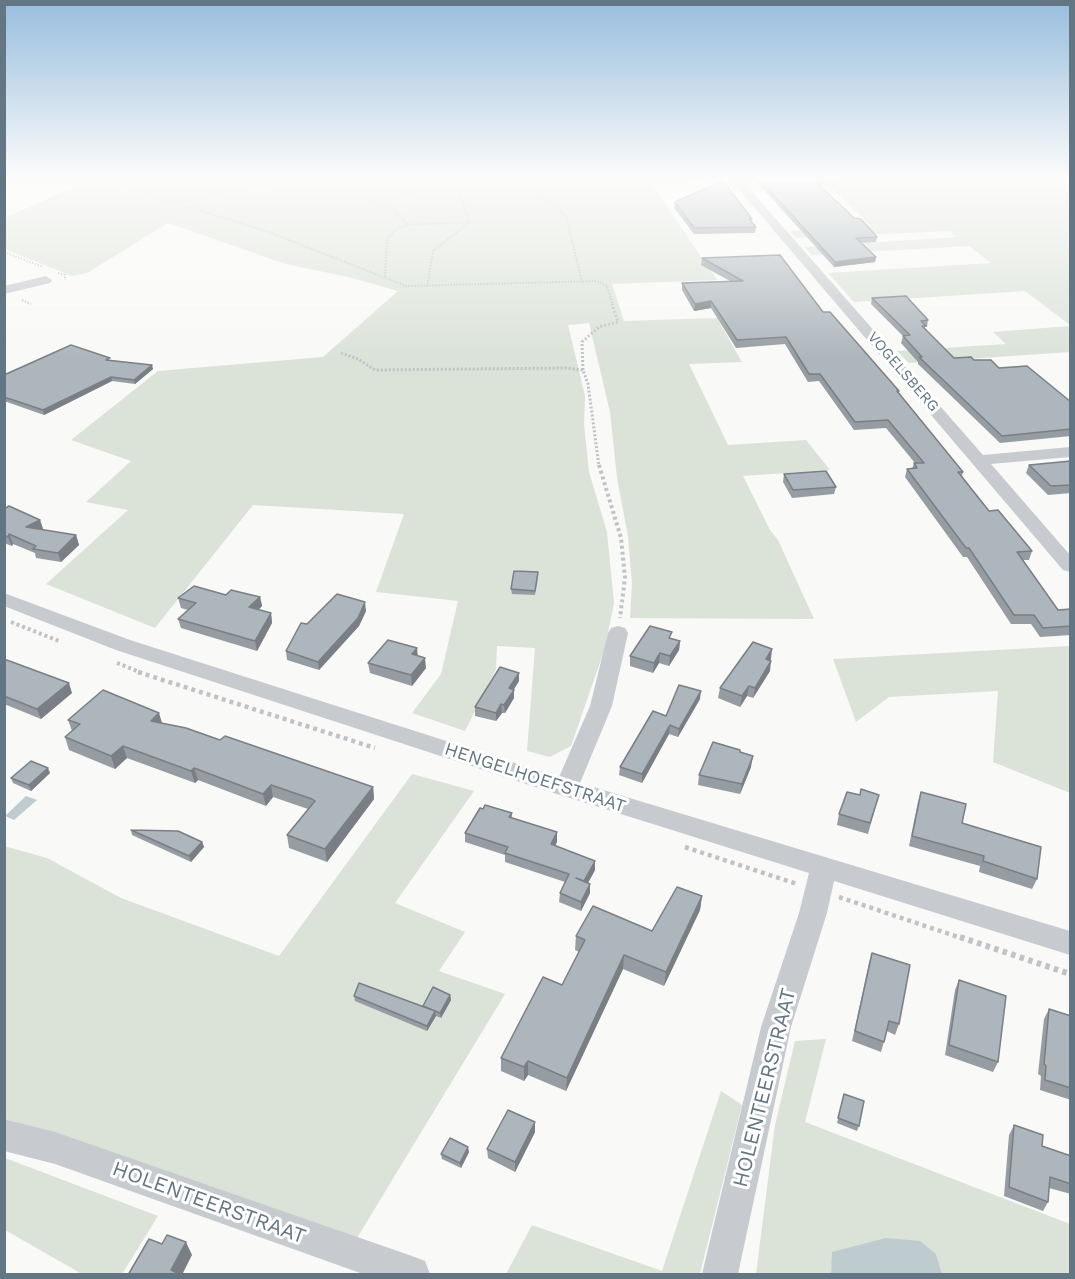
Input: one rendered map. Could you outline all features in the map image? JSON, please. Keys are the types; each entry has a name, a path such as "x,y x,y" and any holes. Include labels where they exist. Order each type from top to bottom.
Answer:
{"street":[{"name":"VOGELSBERG","path":"787,239 1071,566"},
{"path":"4,290 48,273"},
{"path":"980,460 1071,452"},
{"name":"HENGELHOEFSTRAAT","path":"4,599 123,645 566,788 821,879 1071,943"},
{"path":"566,788 601,706 618,633"},
{"name":"HOLENTEERSTRAAT","path":"720,1275 776,1027 813,913 821,879"},
{"name":"HOLENTEERSTRAAT","path":"4,1135 55,1148 412,1275"}],"path":[{"path":"286,239 406,286 597,281 607,286 618,322 599,327 582,342 583,370 588,384 600,473 621,538 625,578 618,633"},
{"path":"385,278 387,239"},
{"path":"427,287 433,251 448,239"},
{"path":"571,239 582,282"},
{"path":"4,252 48,273 65,275 65,279"},
{"path":"341,353 358,359 375,370 544,368 583,370"},
{"path":"821,879 1071,974"}],"shaded area":[{"path":"5,239 143,239 87,273 72,276 5,249"},
{"path":"213,239 689,239 717,280 612,284 624,321 717,318 742,362 689,364 728,445 806,440 830,470 743,476 770,530 778,540 814,619 630,618 632,584 628,536 617,478 610,412 589,323 568,325 585,396 584,424 589,472 607,532 614,603 605,648 571,746 550,757 527,751 535,648 497,646 496,669 465,731 412,713 441,674 458,601 376,592 404,514 253,505 155,628 46,584 128,510 86,502 131,461 71,440 158,371 323,357 398,291 348,277 286,264"},
{"path":"931,239 1070,239 1070,325 1025,291 854,302 828,273 991,263 969,246 812,255 804,247"},
{"path":"1070,326 1070,352 909,363 897,351 1006,344 993,332"},
{"path":"1070,646 1070,793 993,762 998,691 889,697 856,722 833,659"},
{"path":"412,774 474,791 395,903 465,932 439,971 505,994 354,1243 48,1131 5,1119 4,846 47,858 121,898 279,956"},
{"path":"26,796 37,800 14,820 5,816"},
{"path":"826,1039 805,1122 1070,1224 1070,1274 942,1274 936,1254 833,1252 831,1274 756,1274 775,1125 795,1041"},
{"path":"721,1091 742,1105 700,1274 506,1274 532,1225 662,1271"},
{"path":"5,1158 158,1216 122,1274 82,1274 5,1230"},
{"path":"886,1238 920,1241 936,1254 942,1274 831,1274 832,1252"}],"building":[{"path":"814,239 857,239 876,257 835,262"},
{"path":"780,255 823,312 830,312 899,391 897,391 963,472 958,472 989,511 998,510 1032,551 1017,552 1058,610 1071,609 1071,626 1043,628 1034,615 1014,615 969,548 966,548 907,469 917,468 914,463 924,463 888,420 855,422 820,374 809,374 786,337 737,340 711,301 695,304 682,283 743,281 702,258"},
{"path":"906,296 928,320 921,321 926,326 922,326 954,358 971,357 974,360 991,360 999,368 1027,366 1071,402 1071,429 1002,436 919,357 922,357 903,336 910,335 872,298"},
{"path":"71,345 110,358 106,360 152,365 134,380 111,377 43,410 4,397 4,375"},
{"path":"1071,461 1071,485 1051,486 1029,465"},
{"path":"826,471 836,487 793,490 784,474"},
{"path":"9,506 40,520 26,527 76,535 58,553 33,549 36,546 9,534 8,537 4,535 4,509"},
{"path":"514,571 538,572 535,591 511,589"},
{"path":"194,586 226,595 231,590 260,597 249,607 271,613 255,641 178,619 196,603 178,598"},
{"path":"337,594 365,602 358,618 318,662 286,651 301,623 307,624"},
{"path":"650,626 672,632 669,638 680,641 670,656 660,653 654,663 630,656"},
{"path":"388,640 417,648 412,654 425,658 411,675 368,663"},
{"path":"753,642 772,649 766,659 771,661 755,688 749,686 742,696 720,688"},
{"path":"4,659 69,683 37,709 4,696"},
{"path":"500,667 519,673 509,688 514,690 496,713 475,707"},
{"path":"679,685 701,691 679,729 670,725 642,774 620,767 653,711 666,716"},
{"path":"103,690 159,713 151,721 186,728 220,740 225,736 373,787 325,849 287,835 315,801 312,799 271,785 263,794 194,768 191,771 123,746 111,756 65,737 80,724 68,720"},
{"path":"713,742 753,756 742,784 699,775"},
{"path":"31,761 48,768 29,785 11,778"},
{"path":"861,789 879,795 870,823 839,814 847,792 860,795"},
{"path":"921,792 966,804 962,823 1041,847 1037,879 983,861 984,856 912,836"},
{"path":"485,805 512,813 509,817 557,832 551,844 595,861 584,881 576,878 590,884 581,902 560,893 569,874 505,853 508,847 465,833 480,808 483,809"},
{"path":"131,830 178,831 202,842 189,856"},
{"path":"677,887 702,896 666,972 624,955 567,1078 528,1061 524,1067 501,1058 543,977 562,985 585,940 576,936 593,906 652,931"},
{"path":"872,953 910,965 899,1024 889,1021 884,1042 855,1031"},
{"path":"959,980 1006,996 998,1062 949,1045"},
{"path":"359,983 435,1011 427,1026 354,996"},
{"path":"433,987 450,995 440,1013 423,1006"},
{"path":"1049,1009 1071,1016 1071,1088 1045,1080 1046,1066 1044,1064"},
{"path":"844,1094 864,1101 859,1126 838,1118"},
{"path":"508,1110 535,1122 515,1162 487,1149"},
{"path":"1014,1125 1043,1135 1042,1146 1071,1156 1071,1184 1050,1177 1048,1202 1009,1187"},
{"path":"450,1138 468,1147 460,1163 441,1154"},
{"path":"167,1235 186,1242 171,1270 181,1275 128,1275 149,1239 162,1244"}]}
